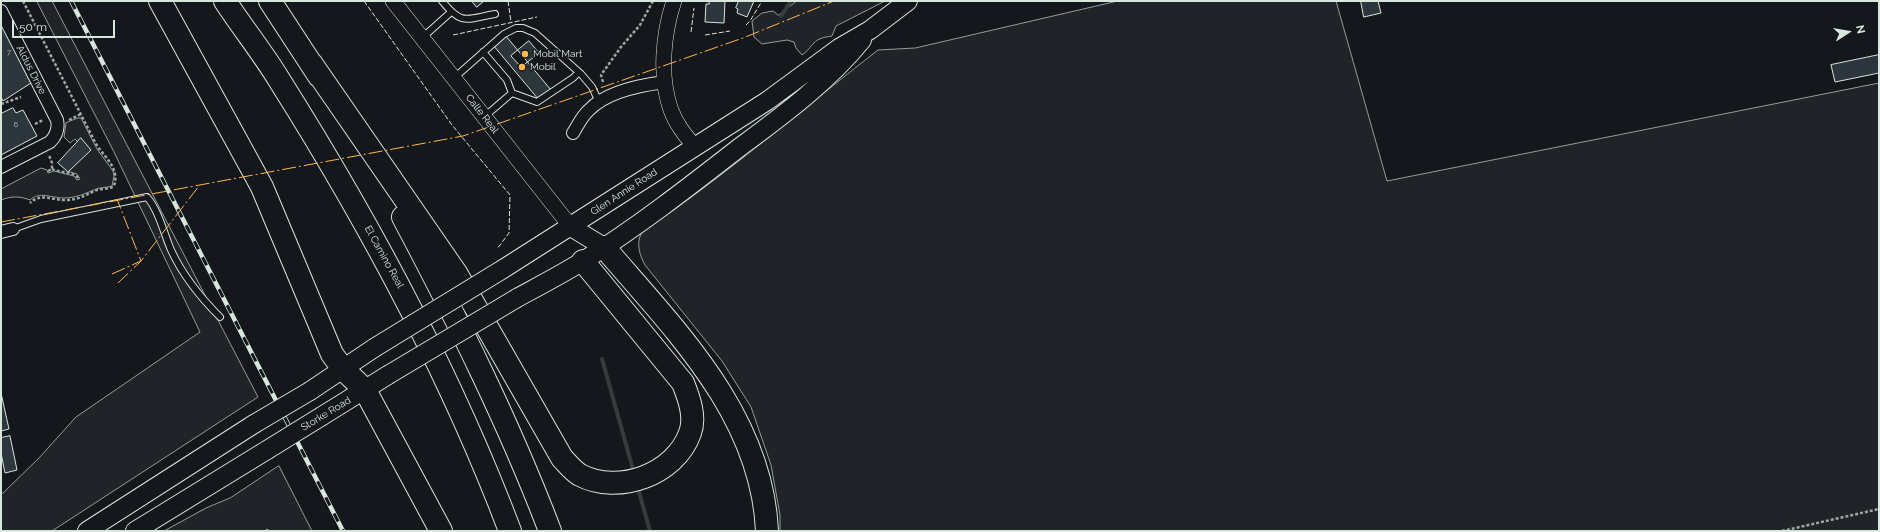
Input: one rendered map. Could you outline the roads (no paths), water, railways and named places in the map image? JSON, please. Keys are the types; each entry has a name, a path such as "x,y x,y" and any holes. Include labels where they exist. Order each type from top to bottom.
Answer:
{"highway":[{"path":"160,1 262,187 332,354 343,369 365,390 441,531"},
{"name":"El Camino Real","path":"225,1 277,77 314,137 372,236 404,295 446,378 483,462 510,531"},
{"path":"270,1 456,273 562,458 579,474 597,481 618,482 639,480 667,465 680,451 690,433 691,406 683,383 583,261"},
{"path":"311,63 400,212 436,280 505,425 550,531"},
{"path":"604,247 695,354 732,409 750,450 761,486 767,531"}],"main road":[{"name":"Glen Annie Road","path":"343,369 374,348 571,227 694,146 767,101 839,48 870,30 908,1"},
{"name":"Glen Annie Road","path":"517,298 583,261 604,247 766,128 846,60 870,30"},
{"path":"571,227 604,247"},
{"path":"571,227 583,261"},
{"name":"Storke Road","path":"135,531 517,298"},
{"path":"87,531 343,369"}],"street":[{"name":"Calle Real","path":"393,1 571,227"},
{"path":"674,1 665,45 664,82 671,110 679,127 694,146"},
{"name":"Aldus Drive","path":"1,11 57,120 55,136 50,142 1,167"},
{"path":"573,133 590,109 599,102 620,92 649,84 664,82"},
{"path":"1,232 13,229"}],"lane":[{"path":"442,1 455,16 464,19 495,14"},
{"path":"422,38 451,12"},
{"path":"454,78 504,34 516,28 523,28 536,33 579,72 592,88 599,102"},
{"path":"483,52 507,80 512,94"},
{"path":"512,94 537,102 573,78 579,72"},
{"path":"484,117 512,94"},
{"path":"13,229 41,219 147,197 155,210 172,252 186,279 220,317"}],"waterway":[{"path":"781,16 791,1"},
{"path":"602,359 634,473"},
{"path":"637,485 650,531"}],"railway":[{"path":"71,1 343,531"}],"place":[{"name":"Mobil Mart","path":"525,54"},
{"name":"Mobil","path":"522,67"}]}
